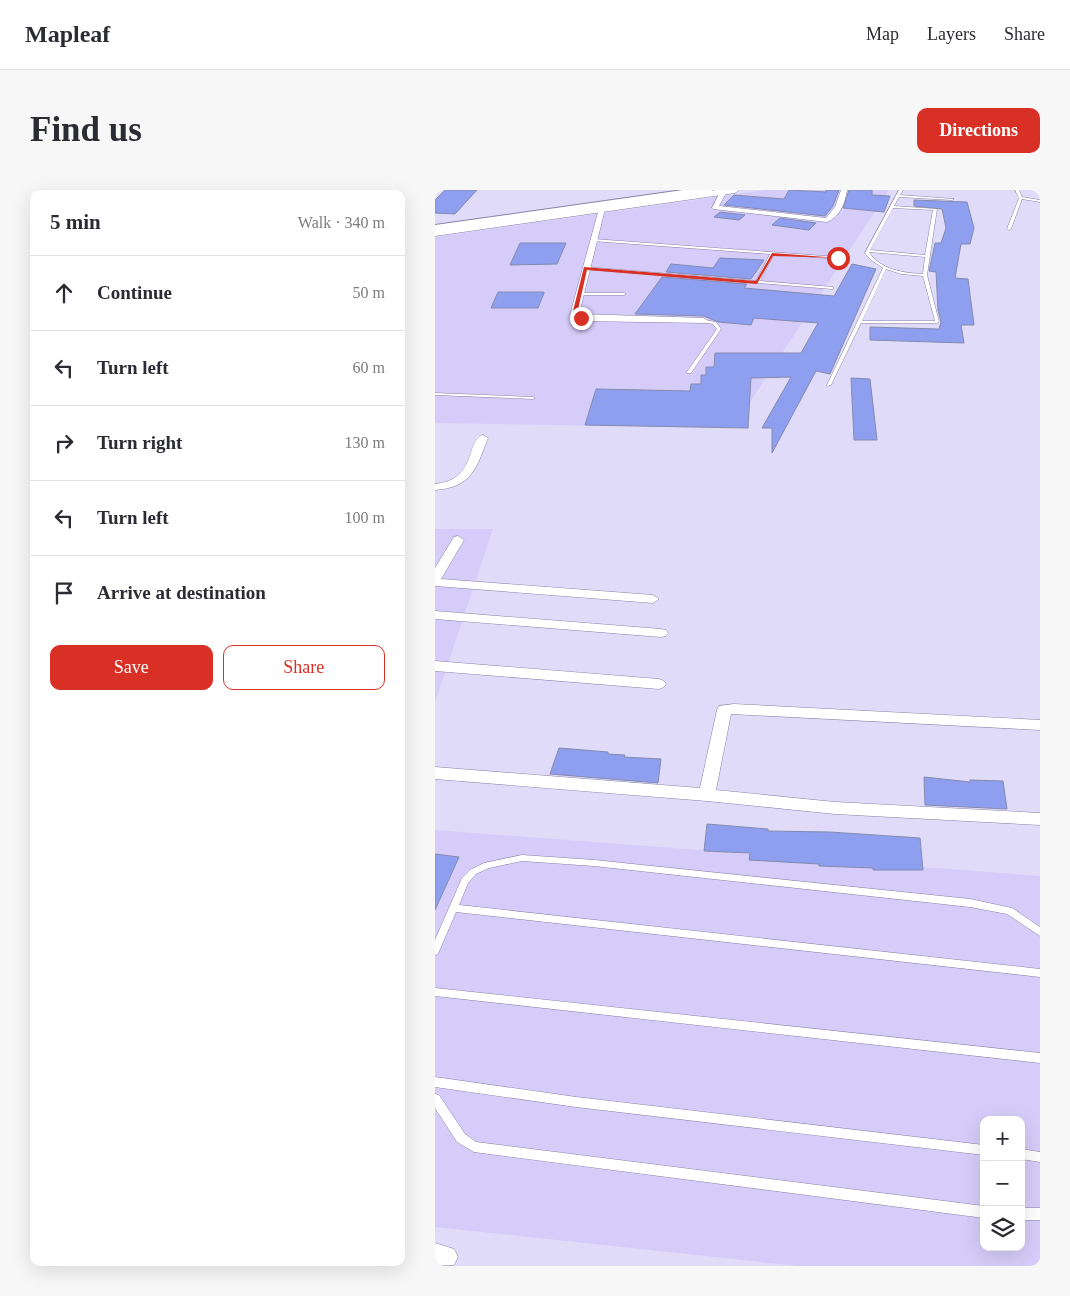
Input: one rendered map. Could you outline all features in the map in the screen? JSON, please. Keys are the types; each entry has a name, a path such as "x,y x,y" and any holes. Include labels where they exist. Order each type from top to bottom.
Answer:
{"highway":[{"path":"440,220 707,190"},
{"path":"435,229 603,207 668,193"}],"street":[{"path":"440,220 642,190"},
{"path":"668,193 735,190"},
{"path":"724,191 715,208 827,220 835,214 842,200 844,190"},
{"path":"435,233 603,207 585,268 574,315 581,318 704,321"},
{"path":"435,487 457,484 467,476 483,438"},
{"path":"458,540 435,580 653,599"},
{"path":"435,615 661,633"},
{"path":"435,666 659,684"},
{"path":"707,795 724,710 1040,725"},
{"path":"435,773 707,795 835,808 1040,819"}],"lane":[{"path":"901,190 867,253 872,260 885,268 907,274 925,275"},
{"path":"1009,229 1021,198 1017,190"},
{"path":"897,196 952,199"},
{"path":"859,322 937,322 925,275 935,198"},
{"path":"1021,198 1040,201"},
{"path":"892,207 935,209"},
{"path":"593,240 838,258"},
{"path":"868,251 927,256"},
{"path":"757,282 772,254"},
{"path":"585,268 832,288"},
{"path":"829,385 885,268"},
{"path":"579,294 624,294"},
{"path":"689,372 719,328 717,325 704,321"},
{"path":"435,394 533,398"},
{"path":"435,951 465,880 473,872 487,865 521,858 594,863 970,903 1009,911 1040,932"},
{"path":"453,908 1040,973"},
{"path":"435,992 1040,1058"},
{"path":"435,1082 575,1102 980,1150"},
{"path":"435,1098 461,1138 474,1147 980,1211"},
{"path":"1025,1155 1040,1157"},
{"path":"1025,1214 1040,1214"}],"shaded area":[{"path":"765,190 889,190 733,428 435,423 435,237"},
{"path":"435,529 493,529 435,702"},
{"path":"435,830 1040,876 1040,1266 798,1266 435,1227"}],"building":[{"path":"445,190 477,190 455,214 435,213 435,200"},
{"path":"789,190 826,192 826,190 839,190 833,206 825,216 724,205 734,195 784,199"},
{"path":"849,190 872,190 872,195 890,196 884,212 843,208"},
{"path":"914,200 967,202 974,228 970,244 961,244 955,278 968,279 974,325 961,325 964,343 870,340 870,327 939,329 941,322 938,310 936,272 929,271 935,243 941,243 946,228 942,209 914,206"},
{"path":"720,212 745,215 739,220 714,217"},
{"path":"780,218 816,223 809,230 772,225"},
{"path":"520,243 566,243 557,264 510,265"},
{"path":"720,258 764,260 751,279 666,272 671,264 713,268"},
{"path":"852,264 876,269 830,374 816,371 772,453 772,428 762,428 791,377 751,378 748,428 585,425 596,389 690,391 691,384 701,384 701,375 706,375 706,367 714,367 715,353 801,353 818,323 754,318 751,325 718,322 704,316 635,314 662,277 747,284 744,288 834,296"},
{"path":"498,292 544,293 538,308 491,308"},
{"path":"851,378 870,379 877,440 854,440"},
{"path":"559,748 608,752 608,754 625,755 624,757 661,759 658,783 550,774"},
{"path":"924,777 970,782 970,780 1003,781 1007,809 925,805"},
{"path":"707,824 768,829 768,831 830,832 920,838 923,870 873,870 873,868 749,860 750,853 704,851"},
{"path":"435,854 459,857 435,910"}],"route":[{"path":"581,318 574,315 585,268 757,282 772,254 838,258"}]}
